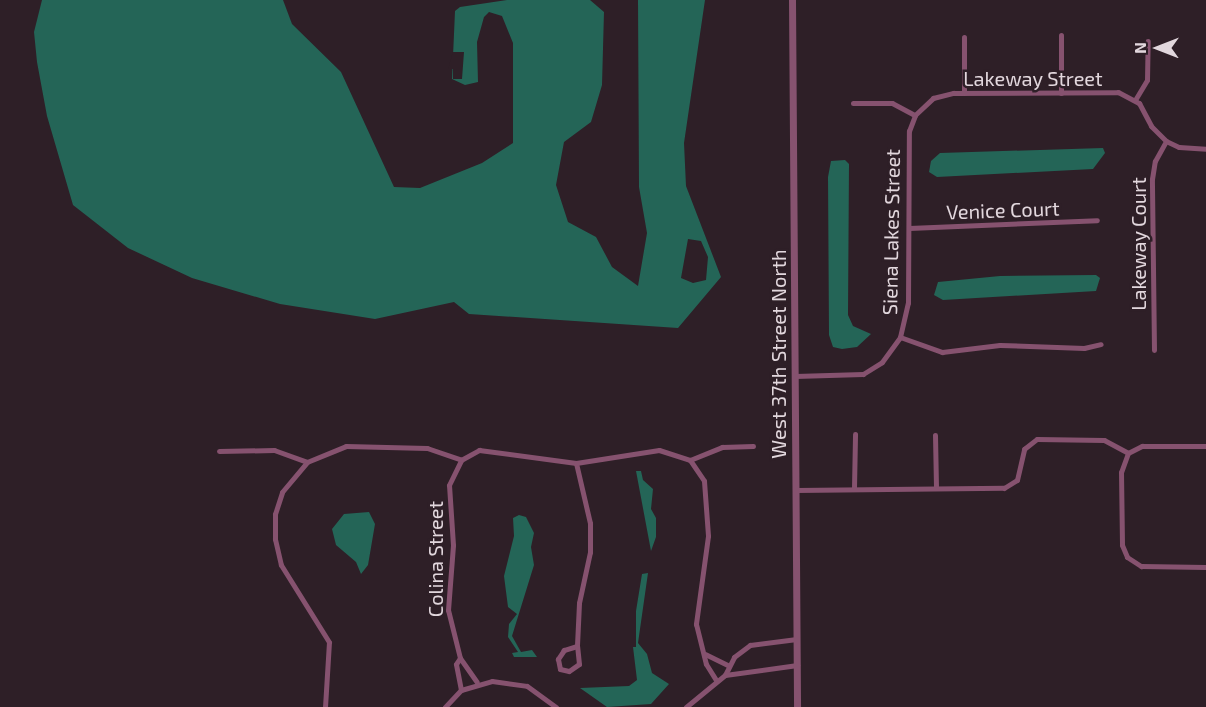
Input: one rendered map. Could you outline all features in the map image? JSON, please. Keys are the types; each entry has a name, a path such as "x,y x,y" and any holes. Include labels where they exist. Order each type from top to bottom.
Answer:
{"street":[{"name":"West 37th Street North","path":"792,0 797,707"},
{"path":"1061,35 1061,93"},
{"path":"964,37 964,93"},
{"path":"1148,41 1147,80 1135,100 1151,126 1166,141 1179,147 1206,148"},
{"name":"Lakeway Street","path":"915,115 933,98 964,93 1118,93 1135,100"},
{"path":"852,102 892,103 915,115"},
{"name":"Siena Lakes Street","path":"795,376 863,374 882,362 900,338 908,303 908,140 915,115"},
{"name":"Lakeway Court","path":"1154,350 1152,178 1155,161 1166,141"},
{"name":"Venice Court","path":"909,228 1097,220"},
{"path":"900,338 942,352 981,350 1000,345 1084,348 1101,344"},
{"path":"854,488 855,434"},
{"path":"935,435 936,488"},
{"path":"796,490 1009,487 1017,480 1024,449 1037,439 1104,440 1128,453"},
{"path":"325,707 329,642 281,565 274,539 275,514 282,492 307,462 346,446 427,448 460,460 472,452 489,449 576,464 659,450 690,460 722,447 753,446"},
{"path":"1206,446 1142,446 1128,453 1121,472 1121,540 1130,561 1146,567 1206,567"},
{"path":"219,451 274,450 307,462"},
{"name":"Colina Street","path":"460,460 449,485 453,545 448,609 451,636 460,658 477,682"},
{"path":"690,460 707,492 707,555 696,624 706,664 716,680"},
{"path":"576,464 591,532 587,578 579,603 577,646 579,664 569,671 560,669 558,659 564,650 577,646"},
{"path":"725,675 728,665 750,645 797,639"},
{"path":"705,654 728,665"},
{"name":"Colina Street","path":"460,658 456,664 461,690"},
{"path":"686,707 716,680 725,675 797,665"},
{"path":"445,707 461,690 477,682 503,681 527,686 556,707"}],"shaded area":[{"path":"42,0 283,0 292,24 341,72 394,187 420,188 482,163 513,143 513,43 502,16 489,12 484,17 477,42 478,82 465,85 452,79 455,11 460,7 507,0 590,0 604,12 602,85 591,122 564,142 556,185 568,222 596,237 612,267 638,286 647,233 639,187 638,0 705,0 684,143 686,186 721,277 678,328 469,314 454,302 375,319 280,304 192,278 128,248 73,205 47,116 34,32","holes":["688,239 701,241 708,257 706,280 693,283 681,278"]},
{"path":"1103,148 1105,153 1093,169 937,177 929,172 931,161 940,153"},
{"path":"845,160 849,164 848,315 853,326 871,334 857,347 842,349 833,347 829,335 828,177 831,161"},
{"path":"1096,275 1100,278 1096,291 943,300 934,295 938,282 1000,276"},
{"path":"636,471 641,471 643,480 653,489 651,509 656,518 656,537 651,551"},
{"path":"369,512 375,524 368,565 361,574 356,562 336,545 332,529 344,514"},
{"path":"519,515 526,517 534,533 531,547 534,565 512,636 521,652 532,650 537,657 514,657 512,653 518,652 508,637 509,624 517,614 508,607 504,576 514,536 513,518"},
{"path":"648,573 638,643 647,654 652,673 669,684 651,704 607,707 580,688 629,686 637,680 633,647 636,647 636,611 642,574"}],"pier":[{"path":"453,52 464,52 462,79 453,79 453,69 448,69"}]}
